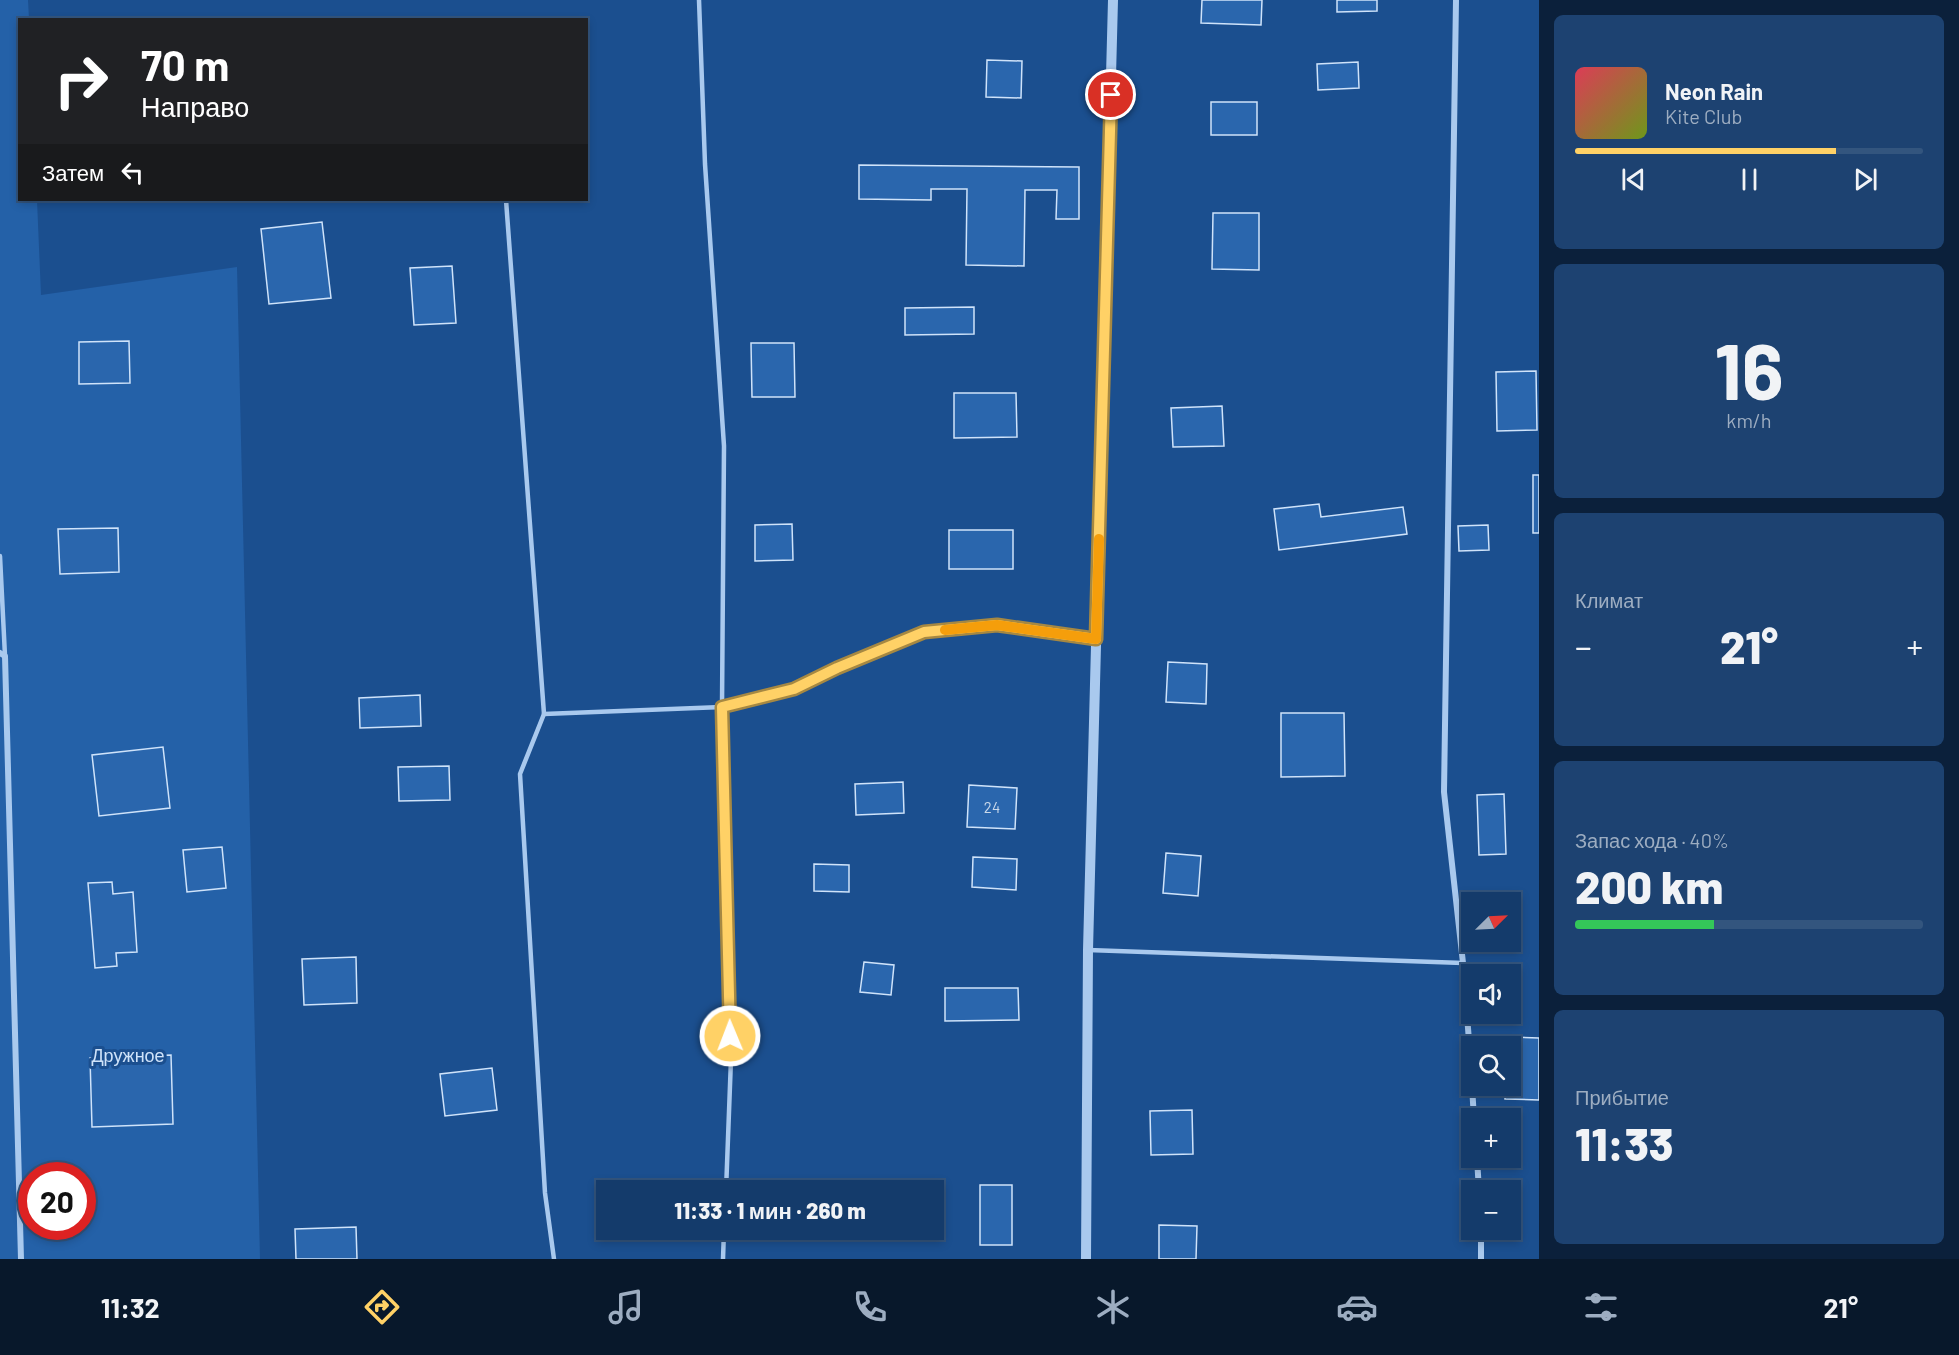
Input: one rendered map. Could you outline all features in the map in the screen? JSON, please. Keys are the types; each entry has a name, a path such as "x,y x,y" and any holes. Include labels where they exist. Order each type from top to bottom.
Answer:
{"street":[{"path":"1086,1259 1088,950 1113,0"},
{"path":"1456,0 1444,792 1469,1036"},
{"path":"3,654 21,1259"},
{"path":"1481,1240 1481,1259"}],"lane":[{"path":"699,0 705,164 724,446 722,707 731,1059 726,1180"},
{"path":"506,201 544,714 520,774 545,1193 554,1259"},
{"path":"0,556 3,654"},
{"path":"544,714 722,707 794,689 837,668 924,632 997,625 1096,639"},
{"path":"1088,950 1463,963"},
{"path":"723,1259 724,1240"}],"green space":[{"name":"Дружное","path":"0,0 28,0 29,18 18,18 18,201 37,201 41,295 237,267 260,1259 0,1259"}],"building":[{"path":"1202,0 1262,0 1261,25 1201,23"},
{"path":"1337,0 1377,0 1377,11 1337,12"},
{"path":"987,60 1022,61 1021,98 986,97"},
{"path":"1358,62 1359,88 1318,90 1317,64"},
{"path":"1211,102 1257,102 1257,135 1211,135"},
{"path":"859,165 1079,167 1079,219 1056,219 1057,190 1025,190 1024,266 966,265 967,189 931,189 931,200 859,199"},
{"path":"1213,213 1259,213 1259,270 1212,269"},
{"path":"322,222 331,298 269,304 261,229"},
{"path":"452,266 456,323 414,325 410,268"},
{"path":"974,307 974,334 905,335 905,308"},
{"path":"129,341 130,383 79,384 79,342"},
{"path":"751,343 794,343 795,397 752,397"},
{"path":"1536,371 1537,430 1497,431 1496,372"},
{"path":"954,393 1016,393 1017,437 954,438"},
{"path":"1222,406 1224,446 1173,447 1171,408"},
{"path":"1533,475 1539,475 1539,533 1533,533"},
{"path":"1319,504 1321,517 1403,507 1407,534 1279,550 1274,509"},
{"path":"792,524 793,560 755,561 755,525"},
{"path":"1488,525 1489,550 1459,551 1458,526"},
{"path":"118,528 119,572 60,574 58,529"},
{"path":"949,530 1013,530 1013,569 949,569"},
{"path":"1168,662 1207,664 1206,704 1166,702"},
{"path":"420,695 421,726 360,728 359,698"},
{"path":"1281,713 1344,713 1345,776 1281,777"},
{"path":"163,747 170,808 99,816 92,755"},
{"path":"449,766 450,800 399,801 398,767"},
{"path":"903,782 904,813 856,815 855,784"},
{"path":"969,785 1017,788 1015,829 967,827"},
{"path":"1504,794 1506,854 1479,855 1477,795"},
{"path":"222,847 226,888 187,892 183,850"},
{"path":"1166,853 1201,856 1198,896 1163,893"},
{"path":"973,857 1017,859 1016,890 972,887"},
{"path":"814,864 849,865 849,892 814,891"},
{"path":"112,882 113,894 133,892 137,952 116,953 117,966 95,968 88,883"},
{"path":"356,957 357,1003 304,1005 302,959"},
{"path":"864,962 894,965 891,995 860,992"},
{"path":"945,988 1018,988 1019,1020 945,1021"},
{"path":"1521,1037 1539,1038 1539,1100 1505,1099 1505,1096 1521,1096"},
{"path":"171,1055 173,1124 92,1127 90,1058"},
{"path":"492,1068 497,1110 445,1116 440,1074"},
{"path":"1192,1110 1193,1154 1151,1155 1150,1111"},
{"path":"980,1185 1012,1185 1012,1245 980,1245"},
{"path":"1159,1225 1197,1226 1196,1259 1159,1259"},
{"path":"356,1227 357,1259 296,1259 295,1229"}],"slow traffic":[{"path":"945,630 997,625 1096,639 1099,539"}],"route":[{"path":"730,1036 722,707 794,689 837,668 924,632 997,625 1096,639 1111,95"}]}
